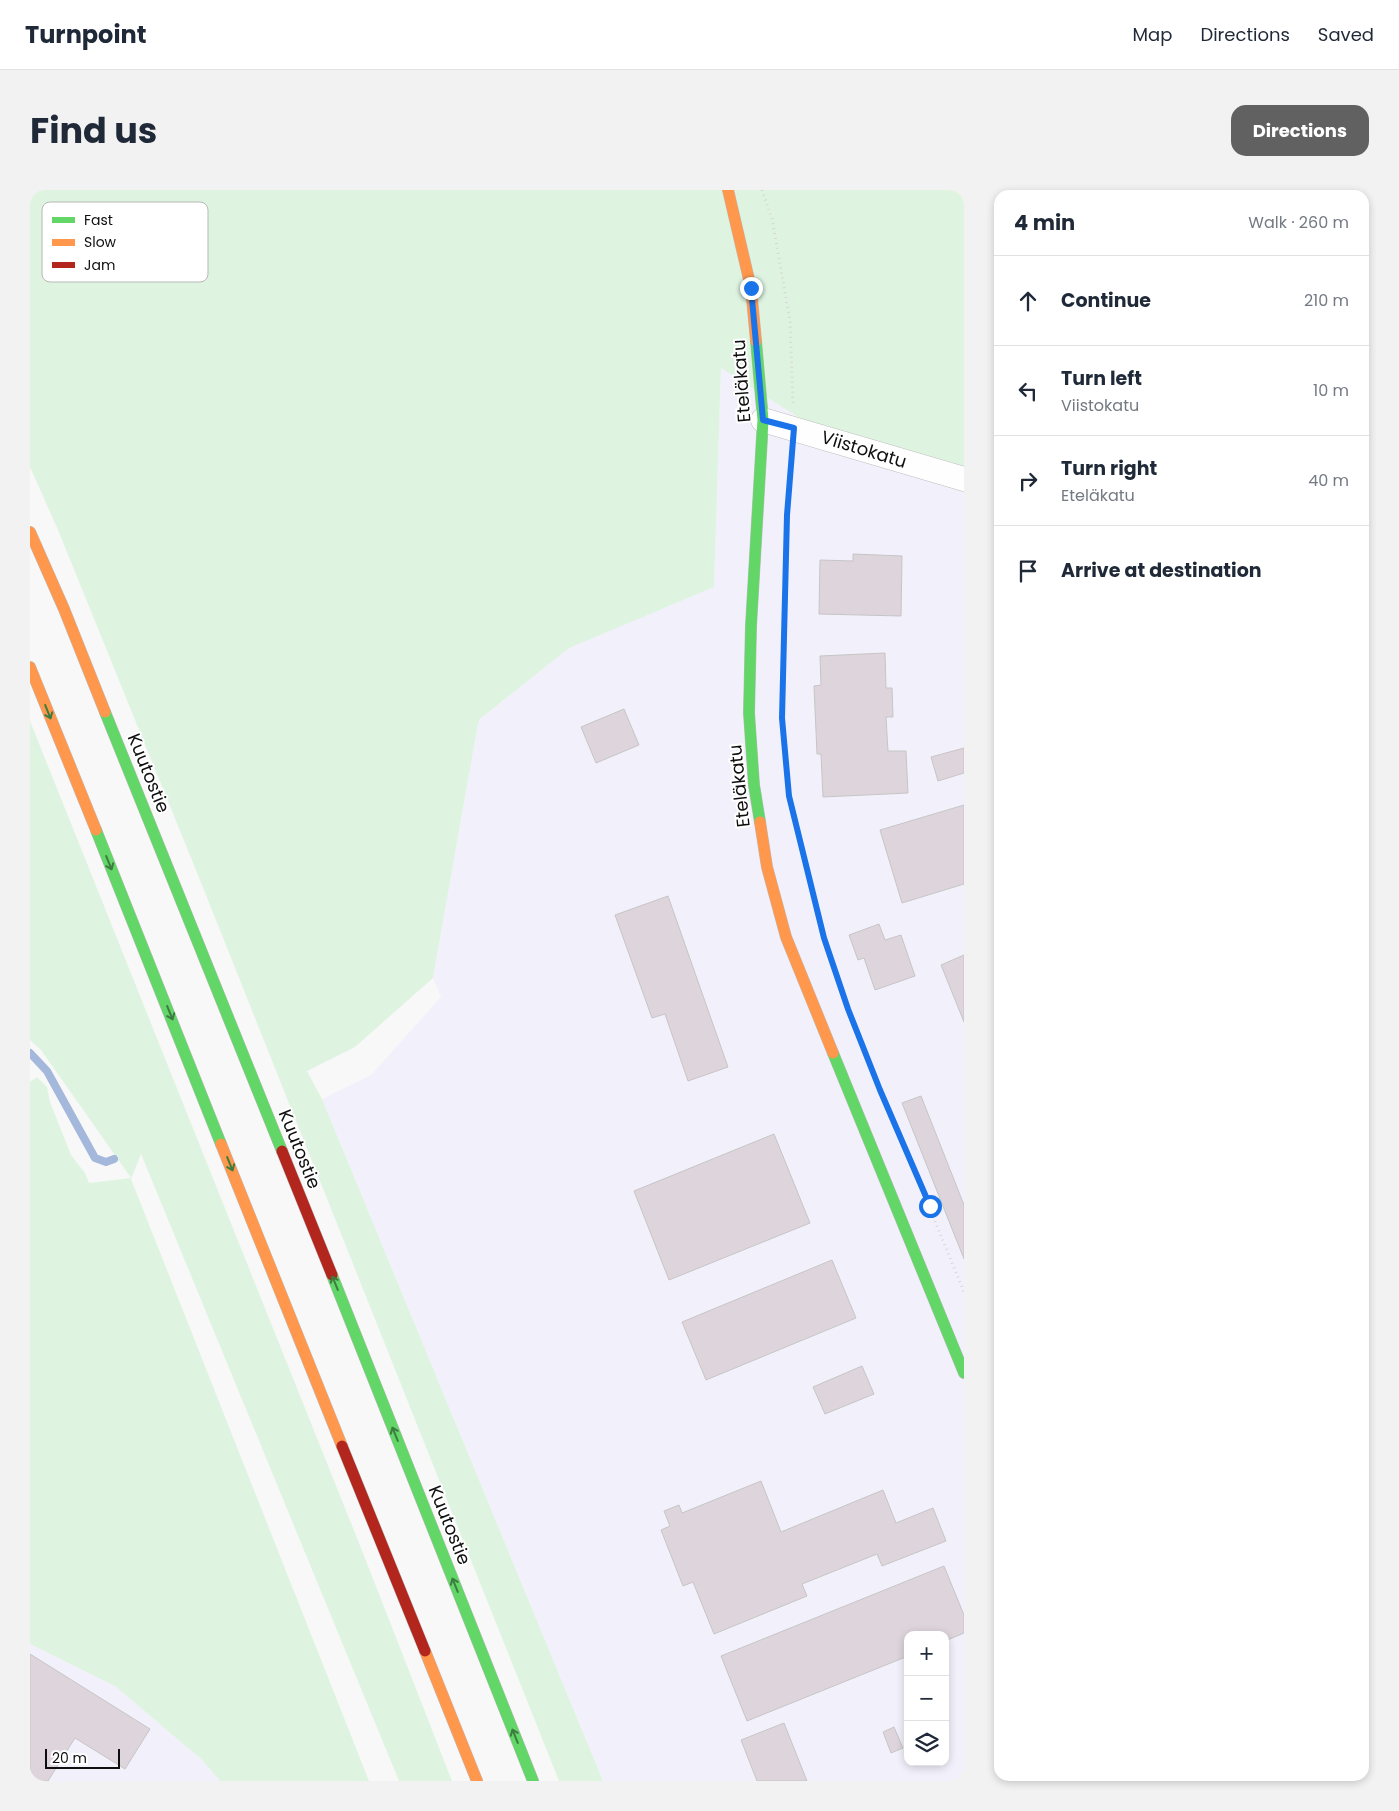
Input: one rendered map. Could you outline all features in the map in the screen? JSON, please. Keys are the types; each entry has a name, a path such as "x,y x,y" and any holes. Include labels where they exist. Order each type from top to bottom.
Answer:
{"main road":[{"name":"Eteläkatu","path":"728,190 751,288 763,420 751,626 749,713 754,785 767,867 786,937 964,1373"},
{"name":"Kuutostie","path":"30,532 68,618 533,1781"},
{"path":"30,667 477,1781"}],"street":[{"name":"Viistokatu","path":"763,420 964,479"}],"path":[{"path":"762,190 772,219 790,321 794,428 787,515 782,699 789,796 824,938 845,1000 880,1090 930,1206 964,1292"}],"shaded area":[{"path":"721,368 812,426 964,470 964,1781 603,1781 322,1099 371,1075 441,997 433,978 478,721 569,648 714,586"},
{"path":"30,1644 115,1686 202,1760 220,1781 30,1781"}],"green space":[{"path":"30,190 964,190 964,470 812,426 721,368 714,587 569,648 480,719 433,978 355,1047 307,1071 322,1099 603,1781 559,1781 204,890 58,530 30,467"},
{"path":"30,721 363,1553 452,1781 399,1781 141,1154 131,1179 369,1781 220,1781 202,1760 115,1686 30,1644 30,1082 37,1077 47,1087 50,1102 71,1155 85,1173 89,1183 131,1178 41,1050 30,1040"}],"building":[{"path":"853,554 902,556 901,616 819,614 820,560 853,561"},
{"path":"885,653 886,688 892,688 893,717 886,717 888,751 906,751 908,793 823,797 821,754 817,754 814,686 821,685 820,656"},
{"path":"624,709 639,745 596,763 581,727"},
{"path":"964,748 964,773 938,781 931,757"},
{"path":"964,805 964,884 902,903 880,830"},
{"path":"668,896 728,1067 688,1081 665,1014 652,1018 615,915"},
{"path":"879,924 885,940 901,935 915,976 875,990 864,958 858,960 849,935"},
{"path":"964,955 964,1022 941,965"},
{"path":"921,1096 964,1205 964,1259 902,1103"},
{"path":"774,1134 810,1223 669,1280 634,1191"},
{"path":"832,1260 856,1318 706,1380 682,1322"},
{"path":"862,1366 874,1394 825,1414 813,1387"},
{"path":"761,1481 781,1532 883,1490 896,1523 933,1508 946,1541 882,1566 877,1554 802,1584 807,1596 714,1634 693,1582 683,1586 661,1530 670,1526 664,1511 679,1505 682,1513"},
{"path":"944,1566 964,1615 964,1633 949,1639 949,1631 904,1631 904,1658 747,1721 721,1656"},
{"path":"30,1654 150,1729 125,1769 75,1738 48,1781 37,1781 30,1777"},
{"path":"784,1723 807,1781 757,1781 741,1740"},
{"path":"894,1727 903,1748 891,1753 883,1732"}],"waterway":[{"path":"30,1053 47,1071 95,1158 106,1162 114,1159"}],"traffic: fast":[{"path":"756,341 763,420 751,626 749,713 754,785 760,822"},
{"path":"105,712 282,1151"},
{"path":"96,830 221,1144"},
{"path":"833,1053 964,1373"},
{"path":"332,1275 533,1781"}],"traffic: slow":[{"path":"728,190 751,288 756,341"},
{"path":"30,532 64,609 105,712"},
{"path":"30,667 96,830"},
{"path":"760,822 767,867 786,937 833,1053"},
{"path":"221,1144 342,1446"},
{"path":"425,1651 477,1781"}],"traffic: jam":[{"path":"282,1151 332,1275"},
{"path":"342,1446 425,1651"}],"route":[{"path":"751,288 763,420 794,428 787,515 782,718 789,796 824,938 848,1009 880,1090 930,1206"}]}
